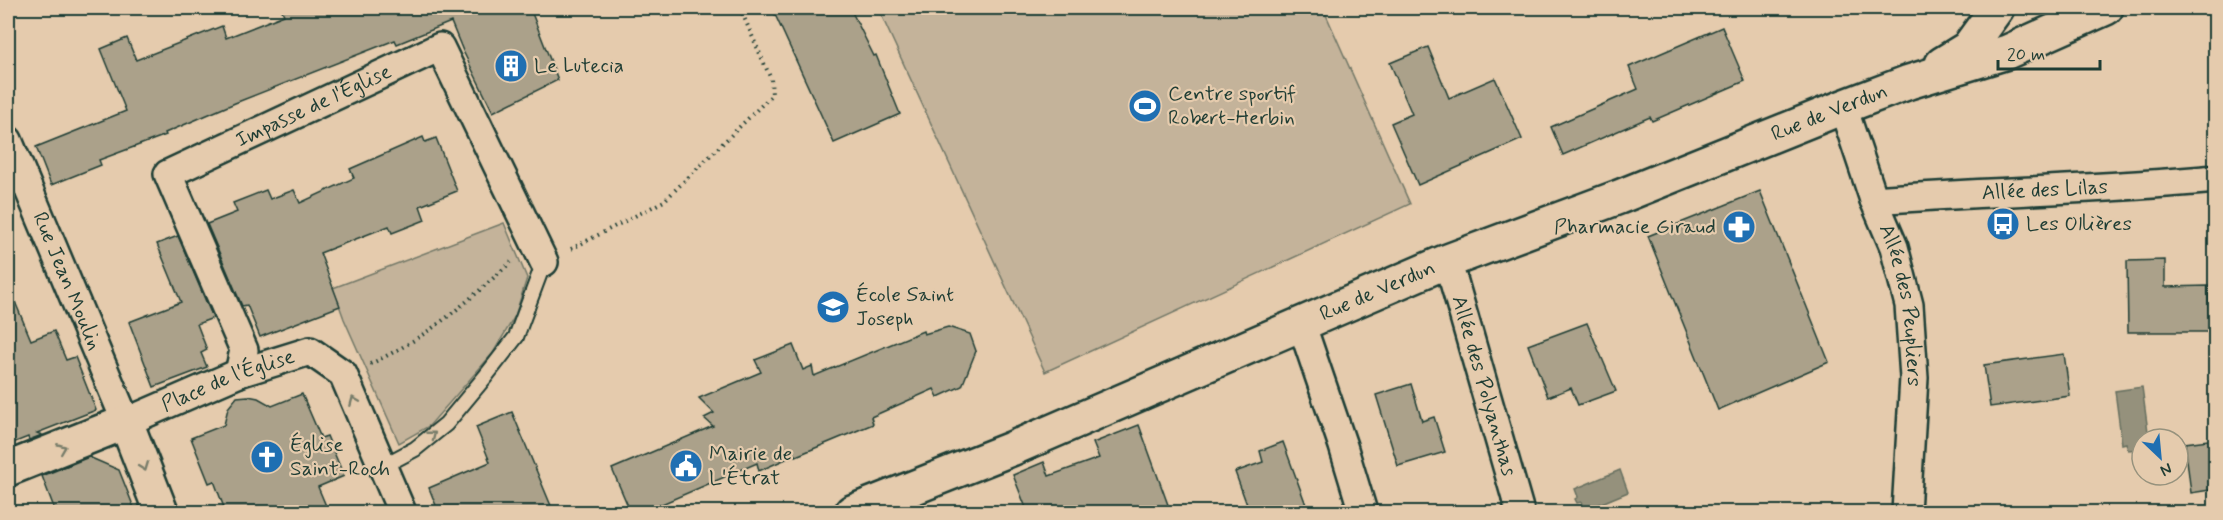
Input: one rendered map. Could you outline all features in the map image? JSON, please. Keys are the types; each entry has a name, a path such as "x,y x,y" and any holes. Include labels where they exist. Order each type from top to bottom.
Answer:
{"main road":[{"name":"Rue de Verdun","path":"1909,82 1968,48 1997,8"},
{"name":"Rue de Verdun","path":"852,513 1011,449 1445,262 1651,184 1842,107 1909,82 2007,52 2106,8"},
{"path":"8,469 126,422 161,513"}],"street":[{"name":"Impasse de l'Église","path":"239,372 244,350 168,174 440,47 544,262"},
{"name":"Allée des Peupliers","path":"1842,107 1874,200 1894,247 1909,305 1914,378 1906,513"},
{"name":"Rue Jean Moulin","path":"8,140 126,422"},
{"name":"Allée des Lilas","path":"1874,200 1956,193 2153,185 2216,178"},
{"name":"Allée des Polyanthas","path":"1445,262 1454,282 1520,513"},
{"path":"1301,323 1363,513"},
{"name":"Place de l'Église","path":"126,422 239,372 310,351 343,374"},
{"path":"343,374 402,513"}],"lane":[{"path":"382,466 415,449 446,424 485,377 516,337 544,262"}],"path":[{"path":"343,374 406,346 446,321 515,259 544,262 664,201 772,95 771,79 740,8"}],"shaded area":[{"name":"Centre sportif Robert-Herbin","path":"878,8 1323,8 1410,204 1045,372"},
{"path":"504,223 527,278 515,316 493,353 429,426 399,443 344,319 333,288"},
{"path":"2142,387 2147,427 2130,427 2130,450 2126,443 2122,444 2115,391"},
{"path":"1620,470 1628,492 1585,510 1581,502 1577,503 1575,499 1578,497 1575,489"}],"building":[{"path":"281,8 530,8 558,80 493,112 451,22 397,44 395,40 235,103 165,133 166,135 99,160 101,165 51,185 36,147 126,111 101,49 127,38 136,60 222,26 226,38 284,15"},
{"path":"772,8 850,8 874,56 876,55 900,114 834,143"},
{"path":"1722,27 1745,81 1652,121 1650,117 1563,155 1551,127 1638,89 1629,67"},
{"path":"1428,47 1449,98 1495,78 1522,139 1418,185 1391,123 1412,114 1390,63"},
{"path":"423,137 425,142 436,138 457,191 420,206 425,220 392,233 389,226 320,253 340,306 260,337 247,305 242,306 207,224 237,212 233,203 266,190 270,199 294,190 300,203 354,178 350,169"},
{"path":"1760,191 1829,362 1718,410 1648,236"},
{"path":"178,236 213,318 197,324 207,350 201,353 207,367 154,387 129,322 181,302 157,244"},
{"path":"2165,260 2165,287 2208,286 2209,332 2128,332 2127,261"},
{"path":"8,285 31,340 54,331 66,360 75,357 96,410 37,433 42,435 29,440 28,437 8,445"},
{"path":"1587,323 1616,391 1578,405 1571,388 1548,397 1528,345"},
{"path":"948,327 970,334 976,351 962,386 938,397 934,389 871,417 873,424 796,456 759,471 757,463 641,513 631,513 612,469 713,426 704,418 714,413 699,398 761,372 755,360 793,345 803,370 812,366 814,376 923,331 924,334"},
{"path":"2064,354 2070,396 1990,407 1984,365"},
{"path":"1411,384 1422,421 1434,417 1445,452 1398,466 1376,395"},
{"name":"Église Saint-Roch","path":"302,394 321,438 327,436 344,476 318,487 329,513 226,513 214,481 209,483 191,438 224,425 228,408 237,397 258,398 272,406"},
{"path":"512,412 554,513 439,513 429,488 490,462 476,427"},
{"path":"1139,425 1171,513 1028,513 1013,475 1044,462 1049,476 1099,458 1093,443"},
{"path":"2216,439 2216,489 2191,493 2190,442"},
{"path":"1283,442 1309,513 1250,513 1235,472 1263,462 1260,451"},
{"path":"89,457 119,470 136,513 56,513 42,476"}],"place":[{"name":"Le Lutecia","path":"511,66"},
{"name":"Centre sportif Robert-Herbin","path":"1145,106"},
{"name":"Les Ollières","path":"2003,224"},
{"name":"Pharmacie Giraud","path":"1739,227"},
{"name":"École Saint Joseph","path":"833,307"},
{"name":"Église Saint-Roch","path":"267,457"},
{"name":"Mairie de L'Étrat","path":"686,466"}]}
